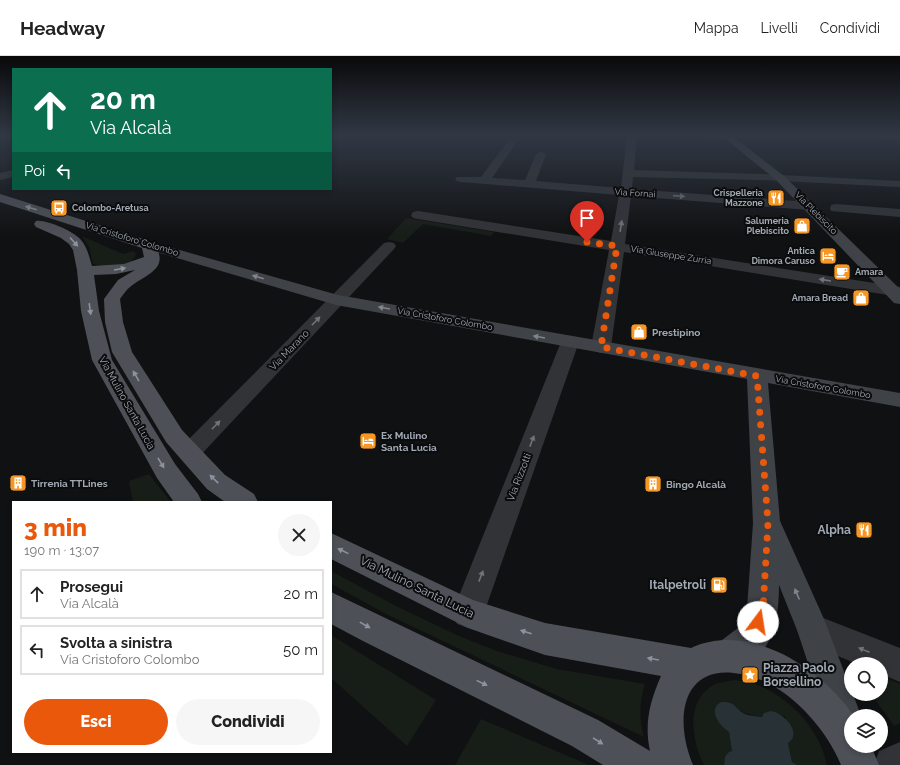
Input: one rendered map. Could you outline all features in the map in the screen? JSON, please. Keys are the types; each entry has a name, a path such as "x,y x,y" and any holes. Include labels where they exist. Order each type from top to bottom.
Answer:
{"main road":[{"name":"Via Plebiscito","path":"767,168 780,178 809,206 897,294"},
{"name":"Via Cristoforo Colombo","path":"0,198 150,250 336,300 757,376 900,400"},
{"name":"Via Cristoforo Colombo","path":"0,211 47,226 75,241 80,250 85,270"},
{"path":"85,270 103,271 127,268 145,262 150,250"},
{"name":"Via Mulino Santa Lucia","path":"150,250 152,264 149,269 125,283 112,299 114,322 122,352 174,436 216,482 244,501"},
{"name":"Via Mulino Santa Lucia","path":"85,270 90,311 102,360 166,471 188,501"},
{"path":"730,655 754,636 763,609 768,523 757,376"},
{"path":"768,523 813,630 844,719"},
{"name":"Via Mulino Santa Lucia","path":"332,545 468,613 545,639 692,665"},
{"path":"332,607 374,630 585,733 638,765"},
{"path":"674,765 665,734 666,711 670,692 679,676 692,665 703,659 730,655 763,663 780,671 797,682 829,712 844,734"}],"street":[{"path":"484,181 493,168"},
{"path":"529,184 535,168"},
{"path":"601,347 629,168"},
{"path":"0,177 12,173"},
{"path":"628,173 900,184"},
{"name":"Via Fornai","path":"462,179 809,206"},
{"path":"836,208 900,214"},
{"name":"Via Giuseppe Zurria","path":"418,215 617,246 897,294"},
{"name":"Via Marano","path":"189,452 389,246"},
{"name":"Via Rizzotti","path":"468,613 570,342"},
{"path":"813,630 900,665"},
{"path":"893,765 900,761"}],"shaded area":[{"path":"406,218 494,232 491,236 423,224 403,243 387,239"},
{"path":"82,236 123,254 133,251 136,253 130,262 118,266 93,264 89,247"},
{"path":"149,474 170,501 133,501 129,481"},
{"path":"332,572 396,606 459,636 497,651 557,669 645,684 640,710 644,737 386,614 332,585"},
{"path":"332,636 436,700 407,746 332,679"},
{"path":"888,679 900,684 900,723 894,726 888,718 888,709 882,709 876,701 888,701"},
{"path":"734,680 750,682 768,690 780,697 802,716 818,739 827,765 797,765 792,762 785,717 771,711 762,717 743,713 741,710 725,729 729,732 732,751 724,762 724,765 704,765 696,744 694,733 693,721 695,710 705,691 715,684"},
{"path":"721,702 732,703 747,715 762,717 764,713 771,711 786,719 793,729 794,734 788,743 792,762 797,765 724,765 725,757 732,751 729,732 716,718 715,709"},
{"path":"481,719 589,765 455,765"}],"place":[{"name":"Crispelleria Mazzone","path":"776,198"},
{"name":"Colombo-Aretusa","path":"59,208"},
{"name":"Salumeria Plebiscito","path":"802,226"},
{"name":"Antica Dimora Caruso","path":"828,256"},
{"name":"Amara","path":"842,272"},
{"name":"Amara Bread","path":"861,298"},
{"name":"Prestipino","path":"639,332"},
{"name":"Ex Mulino Santa Lucia","path":"368,441"},
{"name":"Tirrenia TTLines","path":"18,483"},
{"name":"Bingo Alcalà","path":"653,484"},
{"name":"Alpha","path":"864,530"},
{"name":"Italpetroli","path":"719,585"},
{"name":"Piazza Paolo Borsellino","path":"750,675"}],"route":[{"path":"587,242 617,246 601,347 757,376 768,523 763,609 758,622"}]}
